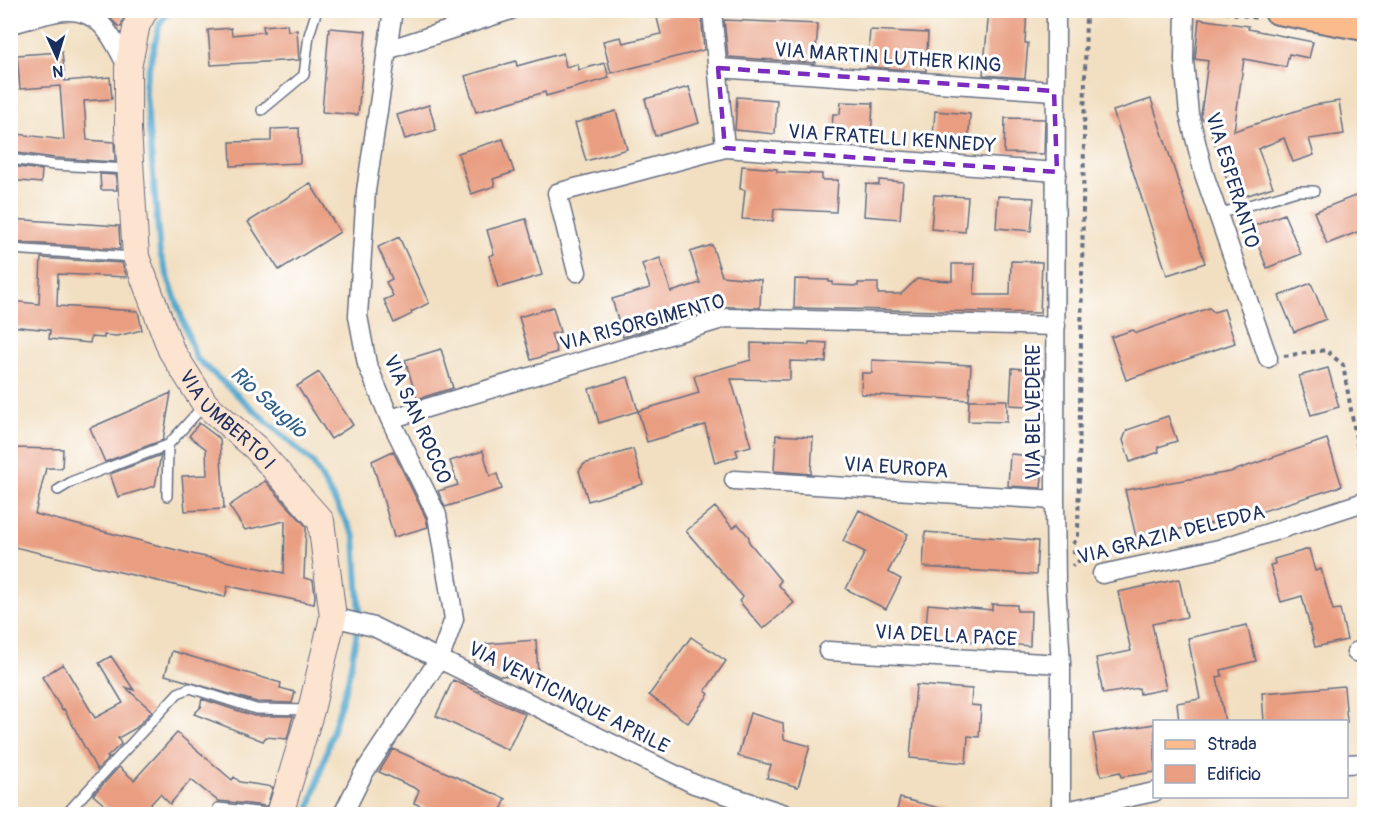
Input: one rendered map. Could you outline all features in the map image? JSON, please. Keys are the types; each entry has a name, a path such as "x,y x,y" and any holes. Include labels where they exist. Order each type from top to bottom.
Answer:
{"main road":[{"path":"1286,11 1365,26"}],"street":[{"name":"VIA UMBERTO I","path":"145,10 137,24 128,68 128,129 136,257 171,350 205,404 256,448 321,521 339,618 280,814"},
{"name":"VIA SAN ROCCO","path":"343,814 363,774 440,658 454,619 437,515 390,419 367,364 358,316 366,191 393,10"},
{"path":"387,50 511,10"},
{"path":"712,10 725,148"},
{"name":"VIA BELVEDERE","path":"1056,10 1054,91 1057,172 1055,500 1056,584 1061,664 1061,813"},
{"name":"VIA ESPERANTO","path":"1185,10 1184,60 1189,114 1204,174 1268,358"},
{"path":"10,24 65,11 83,11 97,18 112,37 128,68"},
{"name":"VIA MARTIN LUTHER KING","path":"718,68 1054,91"},
{"name":"VIA FRATELLI KENNEDY","path":"577,272 557,193 725,148 1057,172"},
{"name":"VIA RISORGIMENTO","path":"390,419 726,318 1056,326"},
{"name":"VIA EUROPA","path":"734,480 1055,500"},
{"name":"VIA GRAZIA DELEDDA","path":"1102,574 1219,549 1365,502"},
{"name":"VIA VENTICINQUE APRILE","path":"339,618 374,627 694,784 785,814"},
{"name":"VIA DELLA PACE","path":"828,651 1061,664"},
{"path":"1348,764 1365,763"},
{"path":"1061,813 1153,792"}],"lane":[{"path":"262,110 304,75 309,35 317,10"},
{"path":"10,159 54,165 130,170"},
{"path":"1218,214 1297,191 1314,190"},
{"path":"10,249 136,257"},
{"path":"58,490 73,481 168,445 205,404"},
{"path":"167,496 168,445"},
{"path":"66,814 178,693 190,688 256,709 311,710"},
{"path":"218,808 280,814"}],"path":[{"path":"1086,10 1078,537 1068,551 1089,554 1065,571 1102,574"},
{"path":"1268,358 1326,350 1343,365 1365,483"}],"highlighted area":[{"path":"718,68 1054,91 1057,172 725,148"}],"building":[{"path":"112,10 121,10 124,16 121,27 108,16"},
{"path":"989,10 1027,10 1025,43 1028,43 1025,78 983,75"},
{"path":"689,11 690,15 701,13 704,50 611,73 603,41 621,37 623,43 661,34 657,18"},
{"path":"1199,19 1249,26 1248,29 1313,42 1309,58 1289,54 1286,67 1244,59 1234,131 1314,105 1339,101 1344,134 1309,139 1314,155 1293,162 1284,138 1258,149 1273,187 1245,196 1239,179 1228,183 1207,120 1202,119 1201,115 1208,61 1195,59"},
{"path":"724,20 818,24 815,63 728,57"},
{"path":"287,24 288,31 297,30 299,60 211,65 208,30 231,28 232,35 264,32 263,26"},
{"path":"329,28 366,31 358,115 322,112"},
{"path":"870,30 928,33 926,71 867,67"},
{"path":"62,52 65,81 110,77 112,99 84,101 87,140 114,142 115,162 10,152 10,133 64,140 60,86 20,89 17,55"},
{"path":"563,53 566,67 578,64 579,70 605,63 609,78 546,96 545,92 476,112 465,76 516,61 517,66"},
{"path":"689,87 699,123 655,136 645,99"},
{"path":"737,97 777,100 775,134 735,130"},
{"path":"1151,99 1205,263 1167,275 1113,111"},
{"path":"841,102 873,103 871,140 842,138 842,130 832,130 833,114 840,114"},
{"path":"429,105 436,130 405,139 397,115"},
{"path":"616,111 627,149 586,161 575,123"},
{"path":"935,111 970,114 968,151 932,148"},
{"path":"1005,118 1045,119 1044,154 1004,153"},
{"path":"299,128 300,163 231,166 230,142 271,141 271,129"},
{"path":"503,139 514,172 493,179 495,186 471,194 458,153"},
{"path":"10,166 42,170 41,183 10,180"},
{"path":"742,166 777,169 777,172 822,174 822,180 838,180 836,212 774,209 773,221 742,219 745,190 740,189"},
{"path":"100,174 116,175 117,190 101,190"},
{"path":"879,180 903,182 900,219 864,216 866,184 879,185"},
{"path":"310,183 340,232 279,270 248,222"},
{"path":"1365,192 1365,229 1327,244 1314,212"},
{"path":"934,195 968,197 965,232 931,229"},
{"path":"998,196 1034,198 1031,231 996,228"},
{"path":"1284,214 1301,254 1267,268 1251,227"},
{"path":"10,219 119,226 120,249 10,242"},
{"path":"526,219 542,275 498,288 489,256 494,254 487,230"},
{"path":"399,237 429,303 394,323 384,300 393,296 386,282 392,279 378,247"},
{"path":"712,245 722,276 761,280 760,308 709,306 711,311 623,337 612,299 650,288 642,264 660,258 671,292 700,283 690,252"},
{"path":"41,258 122,263 127,277 58,274 57,306 138,311 142,330 117,336 104,335 104,338 91,337 90,343 49,339 50,330 10,326 10,301 39,304"},
{"path":"1011,261 1042,262 1040,313 794,308 795,279 829,280 833,282 833,285 858,286 858,283 878,283 878,294 901,294 917,279 952,281 952,264 975,264 974,295 1010,295"},
{"path":"1311,283 1326,319 1294,332 1279,296"},
{"path":"553,307 560,332 551,334 557,352 531,360 519,317"},
{"path":"1209,308 1214,312 1224,309 1235,343 1126,380 1111,337 1133,330 1137,333"},
{"path":"809,342 827,343 826,362 790,361 790,380 731,379 751,446 736,450 738,456 715,463 705,425 647,442 638,411 699,393 694,376 751,360 751,343 809,345"},
{"path":"441,349 453,388 417,399 405,360"},
{"path":"872,360 971,365 969,400 861,394 862,373 872,373"},
{"path":"1012,368 1044,370 1044,407 1010,405"},
{"path":"1328,368 1339,407 1311,415 1299,376"},
{"path":"319,372 353,425 331,439 297,386"},
{"path":"628,377 638,411 599,423 589,389"},
{"path":"171,393 163,440 105,462 90,428"},
{"path":"969,400 1007,400 1007,422 968,421"},
{"path":"1168,416 1177,441 1158,447 1159,452 1130,462 1123,440 1127,430"},
{"path":"199,423 220,439 224,509 185,511 182,476 207,475 206,449 189,436"},
{"path":"776,435 813,437 811,474 774,471"},
{"path":"1327,439 1342,486 1241,518 1136,537 1125,490 1230,472"},
{"path":"10,448 63,449 62,468 46,468 35,514 196,555 284,573 285,521 245,530 229,506 265,481 306,526 304,578 313,580 314,604 228,586 225,597 10,546"},
{"path":"633,449 643,484 588,501 579,471 584,464"},
{"path":"393,451 426,518 428,527 394,537 372,461"},
{"path":"483,451 490,476 497,474 502,489 445,507 438,491 458,485 450,461"},
{"path":"1010,454 1044,457 1041,488 1008,486"},
{"path":"161,455 155,486 118,497 110,474"},
{"path":"715,507 733,528 738,524 749,537 749,542 781,581 778,584 794,603 763,629 739,601 743,597 686,531"},
{"path":"859,510 908,534 888,572 901,579 886,609 846,589 865,552 843,541"},
{"path":"925,532 1038,541 1036,575 923,567"},
{"path":"1309,549 1315,571 1321,569 1333,610 1340,609 1347,640 1315,647 1302,596 1281,602 1270,565 1275,564 1274,559"},
{"path":"1179,579 1187,617 1152,624 1166,689 1140,694 1139,688 1103,694 1096,658 1131,651 1118,592"},
{"path":"928,604 992,610 992,604 1017,605 1017,611 1031,611 1030,646 925,637"},
{"path":"1247,625 1256,661 1221,670 1222,676 1217,677 1225,720 1179,720 1177,703 1200,699 1188,638"},
{"path":"691,637 726,661 705,691 709,694 688,723 649,695"},
{"path":"536,640 538,674 500,676 474,663 473,645"},
{"path":"172,651 281,683 280,688 295,692 292,703 257,702 165,675"},
{"path":"111,656 134,690 125,687 152,711 136,728 118,738 121,744 97,770 64,709 62,710 42,677 63,664 95,718 123,703 99,663"},
{"path":"453,680 525,714 508,750 436,716"},
{"path":"916,685 972,689 971,705 981,706 979,737 968,736 966,763 910,758"},
{"path":"1344,686 1347,720 1264,720 1262,693"},
{"path":"202,699 254,716 293,716 287,739 266,737 263,741 194,714 202,706 200,707"},
{"path":"750,713 783,723 784,739 810,746 798,787 767,778 771,765 738,756"},
{"path":"1153,724 1153,772 1121,777 1120,772 1101,776 1093,734"},
{"path":"177,733 232,780 234,777 240,782 273,787 267,806 218,801 191,780 170,804 160,794 142,814 115,814 93,795 119,767 134,780"},
{"path":"393,749 506,799 499,814 440,814 414,803 419,790 379,772"},
{"path":"900,798 944,809 943,814 896,814"}],"waterway":[{"name":"Rio Sauglio","path":"170,10 160,23 145,84 160,254 196,358 313,463 355,537 360,615 348,680 308,814"}]}
